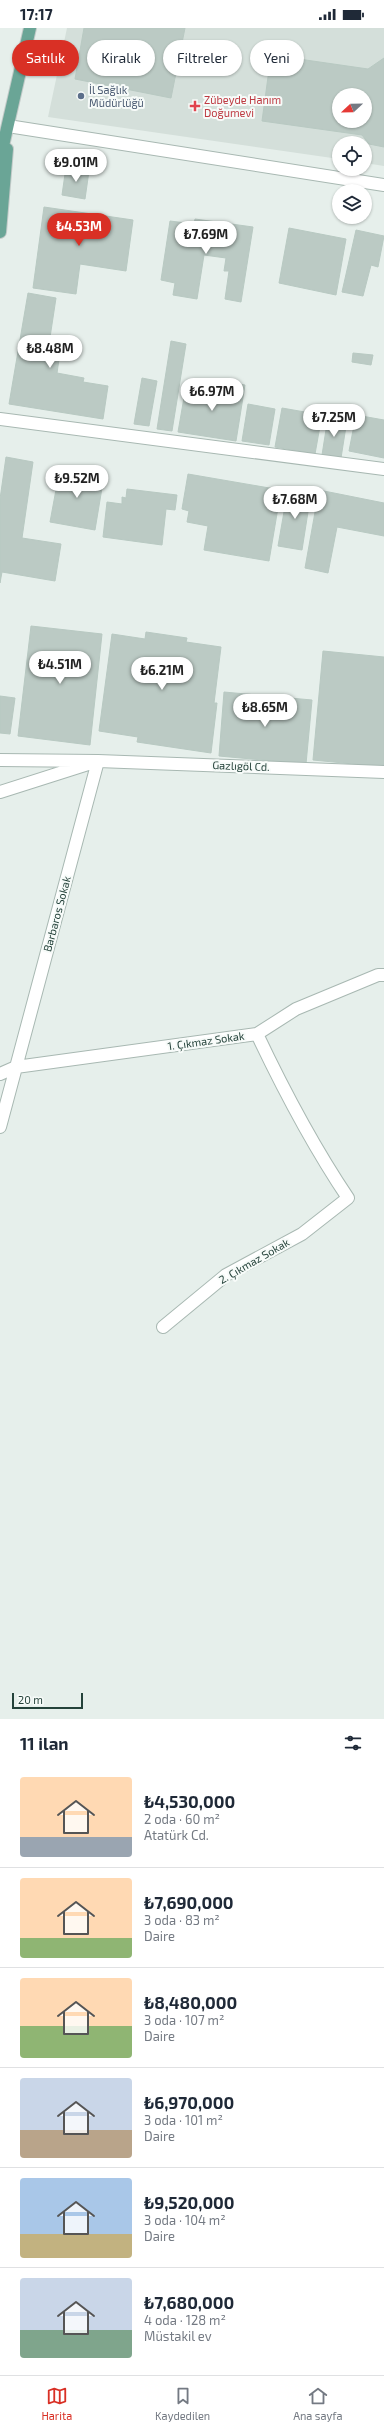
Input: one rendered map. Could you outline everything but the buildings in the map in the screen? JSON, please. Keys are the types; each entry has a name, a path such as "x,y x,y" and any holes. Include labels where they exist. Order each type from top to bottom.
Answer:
{"main road":[{"path":"0,159 30,28"},
{"path":"0,232 8,126"}],"street":[{"path":"8,126 384,185"},
{"path":"0,419 384,469"},
{"name":"Gazlıgöl Cd.","path":"0,760 98,761 384,772"},
{"name":"Gazlıgöl Cd.","path":"0,792 98,761"},
{"name":"Barbaros Sokak","path":"0,1127 98,761"},
{"name":"1. Çıkmaz Sokak","path":"0,1074 16,1067 257,1034 296,1009 378,974 384,974"},
{"name":"2. Çıkmaz Sokak","path":"163,1327 226,1275 302,1234 348,1198 324,1163 289,1100 257,1034"}],"shaded area":[{"name":"Zübeyde Hanım Doğumevi","path":"67,28 384,28 384,166 372,164 372,136 332,136 332,158 48,117 57,76 79,76 79,40 64,40"}],"place":[{"name":"İl Sağlık Müdürlüğü","path":"81,96"},
{"name":"Zübeyde Hanım Doğumevi","path":"195,106"}]}
